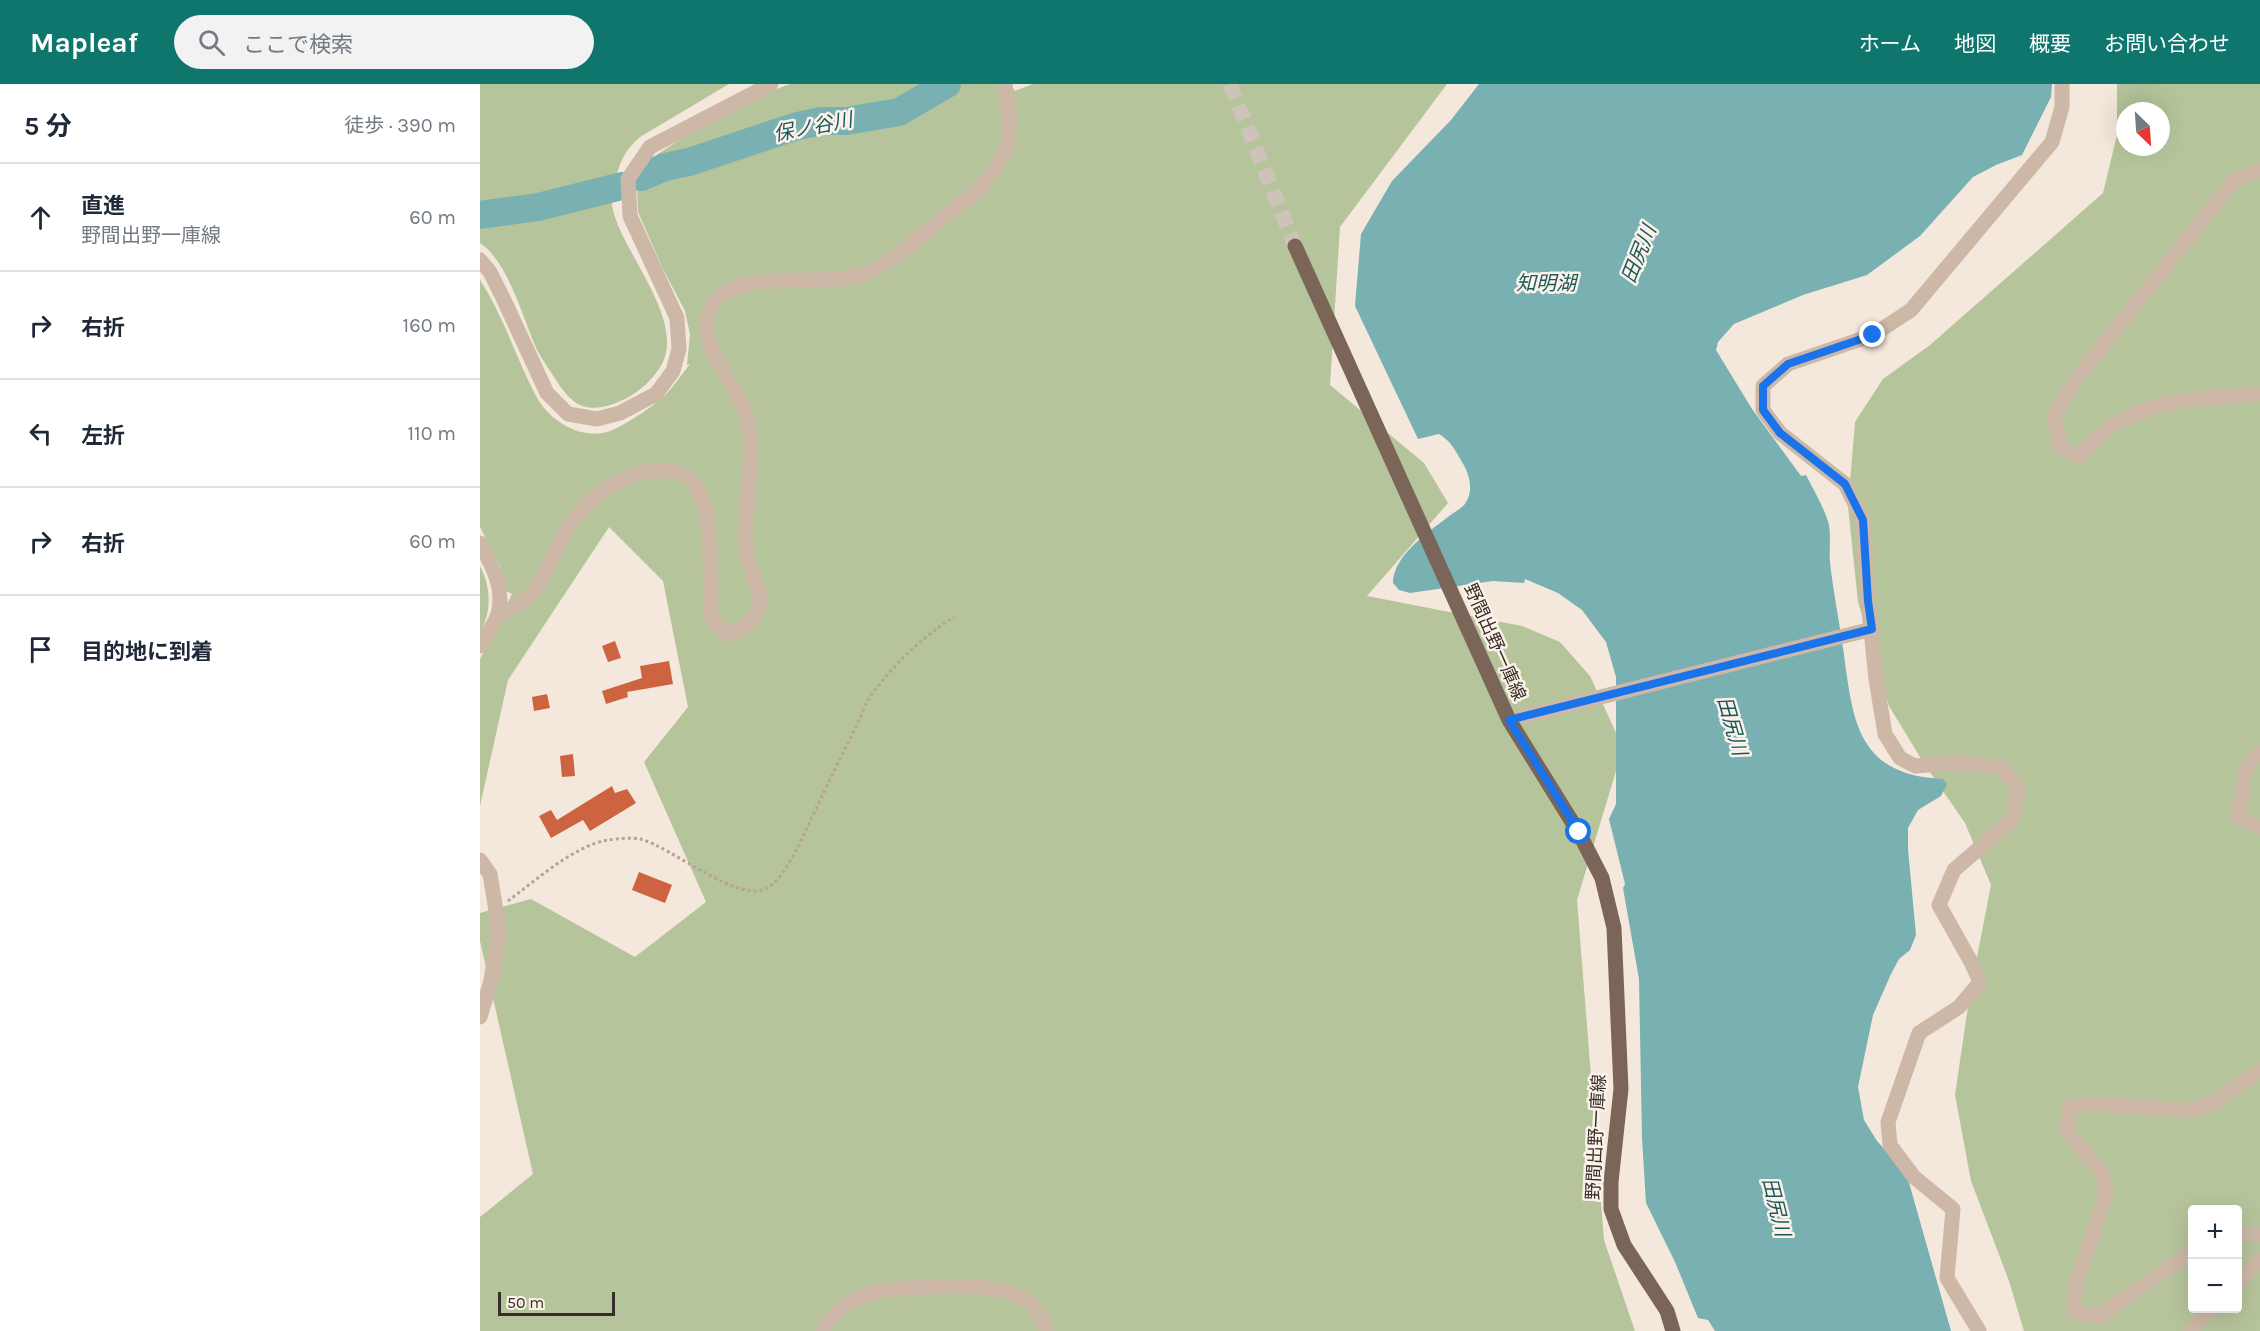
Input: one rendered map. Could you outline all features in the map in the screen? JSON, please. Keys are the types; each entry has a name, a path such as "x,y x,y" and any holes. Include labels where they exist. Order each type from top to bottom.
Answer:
{"main road":[{"name":"野間出野一庫線","path":"1295,246 1509,720 1579,832 1602,878 1614,928 1621,1089 1611,1182 1611,1209 1624,1245 1667,1311 1673,1331"}],"street":[{"path":"480,260 495,280 547,393 568,414 597,419 620,413 656,393 673,371 679,349 677,318 630,216 628,179 650,147 771,84"},
{"path":"498,615 518,606 535,588 551,565 562,537 601,490 646,471 668,471 686,476 696,487 703,503 708,527 712,617 723,632 732,634 745,627 755,616 760,601 746,549 752,448 747,419 740,399 710,347 706,322 714,301 729,290 747,283 857,277 886,264 980,188 999,160 1008,143 1005,84"},
{"path":"1978,1331 1947,1278 1953,1209 1914,1177 1890,1145 1888,1122 1919,1033 1959,1007 1980,982 1939,905 1954,870 2013,819 2018,788 2000,767 1957,763 1915,766 1900,758 1885,734 1876,679 1863,520 1845,484 1780,433 1763,410 1763,386 1788,364 1873,335 1911,310 2052,142 2062,107 2062,84"},
{"path":"2260,170 2235,179 2078,377 2054,416 2060,447 2079,456 2110,428 2154,406 2200,398 2260,394"},
{"path":"480,543 497,577 500,596 498,615 480,646"},
{"path":"1509,720 1872,629"},
{"path":"2260,752 2246,768 2238,817 2260,827"},
{"path":"480,860 490,874 499,929 490,981 480,1017"},
{"path":"2188,1255 2098,1317 2074,1312 2075,1287 2106,1194 2102,1173 2067,1131 2070,1108 2092,1104 2191,1110 2211,1104 2260,1071"},
{"path":"2242,1234 2260,1234"},
{"path":"2242,1279 2260,1260"},
{"path":"823,1331 831,1317 841,1308 874,1292 918,1287 970,1286 1003,1292 1028,1301 1038,1314 1046,1331"},
{"path":"2190,1331 2207,1313"}],"path":[{"path":"495,911 581,850 607,840 640,839 746,891 762,890 768,887 777,878 797,848 871,696 927,634 954,616"}],"green space":[{"path":"480,84 729,84 640,137 626,152 618,170 612,195 613,210 628,246 659,305 665,325 667,344 663,362 655,375 643,387 623,400 595,408 579,405 566,394 537,350 507,277 490,251 480,243"},
{"path":"790,84 1010,84 1015,91 1033,84 1447,84 1340,227 1330,385 1424,463 1448,503 1367,596 1522,626 1560,642 1590,676 1623,748 1577,900 1604,1240 1635,1331 480,1331 480,1217 533,1174 480,941 480,913 531,899 635,957 706,902 644,762 688,707 663,581 609,527 508,680 480,806 480,659 512,594 506,591 501,568 480,527 480,280 496,308 536,396 549,413 567,427 588,433 610,431 634,418 666,394 690,364 687,365 690,334 685,311 662,267 638,212 637,188 641,175 658,154 684,137 750,99"},
{"path":"2117,84 2260,84 2260,1331 2024,1331 2009,1281 1971,1181 1955,1095 1970,993 1991,885 1965,823 1923,762 1889,706 1858,602 1848,506 1855,422 1883,379 1930,345 2103,193 2116,139 2116,156 2170,156 2170,102 2117,102"},
{"path":"480,566 489,599 487,616 480,633"}],"water":[{"name":"知明湖","path":"1479,84 2052,84 2051,97 2022,155 1973,177 1920,236 1867,275 1803,295 1734,324 1718,342 1716,350 1752,409 1801,476 1806,475 1825,513 1829,525 1831,573 1850,698 1864,739 1875,755 1892,767 1914,775 1943,779 1947,784 1941,796 1918,810 1908,828 1916,935 1910,950 1899,959 1873,1015 1858,1087 1864,1120 1877,1141 1906,1172 1951,1331 1715,1331 1708,1320 1698,1318 1675,1262 1646,1203 1642,1138 1639,979 1623,888 1625,884 1609,819 1616,804 1616,677 1606,642 1582,610 1558,593 1525,579 1524,583 1493,581 1410,593 1399,590 1393,583 1399,563 1406,553 1424,535 1465,504 1470,492 1470,482 1467,471 1457,454 1443,437 1439,434 1418,439 1355,306 1361,234 1392,181 1451,120"}],"building":[{"path":"615,641 621,658 608,662 602,646"},
{"path":"669,661 673,684 627,692 628,697 606,704 602,691 642,678 640,666"},
{"path":"547,694 550,708 534,711 532,697"},
{"path":"573,754 575,776 562,777 560,756"},
{"path":"612,786 615,793 627,789 636,803 590,831 583,820 551,838 539,816 551,810 557,820"},
{"path":"639,872 672,885 665,903 632,890"}],"waterway":[{"name":"保ノ谷川","path":"641,177 665,167 689,162 794,127 821,121 846,121 899,112 947,84"},
{"name":"保ノ谷川","path":"480,215 538,207 622,186"}],"tunnel":[{"path":"1230,84 1295,246"}],"route":[{"path":"1579,832 1509,720 1872,629 1863,520 1845,484 1780,433 1763,410 1763,386 1788,364 1873,335"}],"water label":[{"name":"田尻川","path":"1639,254"},
{"name":"田尻川","path":"1732,726"},
{"name":"田尻川","path":"1776,1207"}]}
